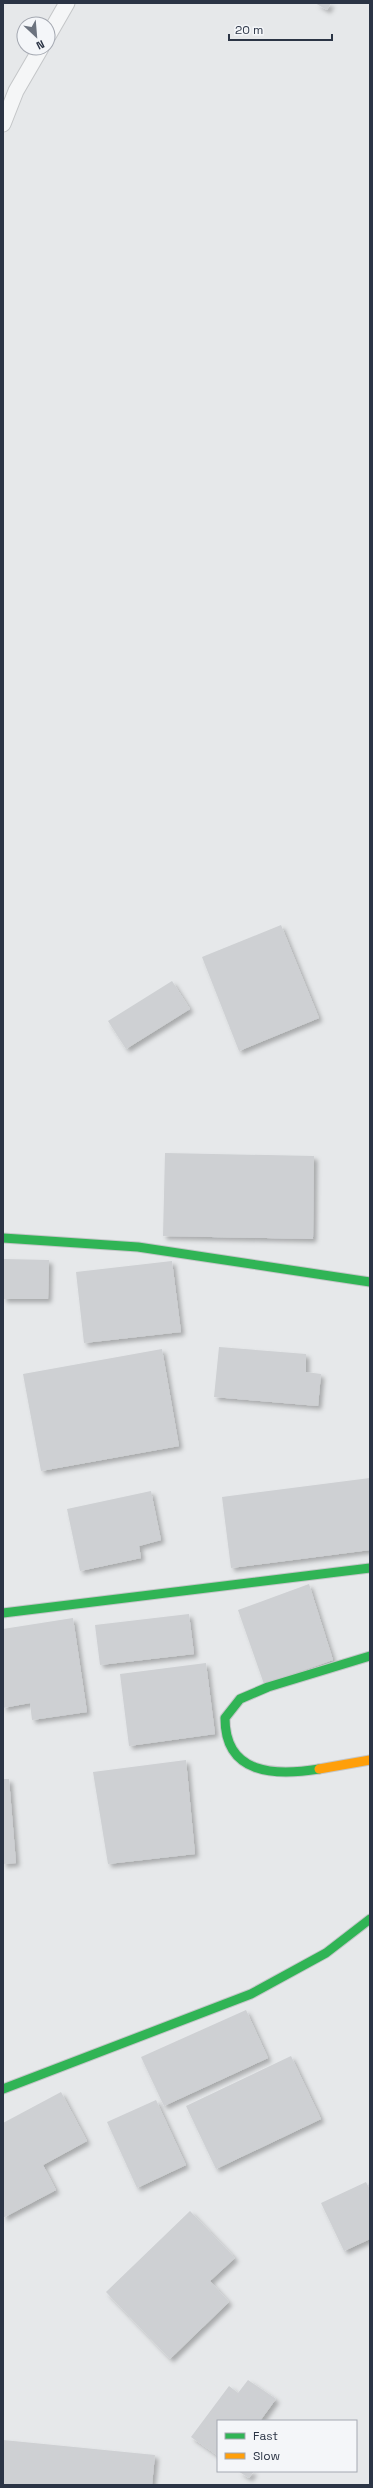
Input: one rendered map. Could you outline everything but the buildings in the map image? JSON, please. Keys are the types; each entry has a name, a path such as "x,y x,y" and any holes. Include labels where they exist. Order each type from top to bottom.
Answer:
{"street":[{"path":"3,1238 138,1247 370,1282"},
{"path":"3,1613 370,1568"},
{"path":"370,1656 268,1687 240,1699 225,1718 226,1738 235,1755 254,1769 300,1772 370,1760"},
{"path":"3,2089 251,1994 326,1953 370,1919"}],"lane":[{"path":"56,22 67,3"},
{"path":"3,124 16,91 36,56"}],"traffic: fast":[{"path":"3,1238 138,1247 370,1282"},
{"path":"3,1613 370,1568"},
{"path":"319,1769 286,1772 270,1771 256,1768 243,1761 234,1751 227,1737 225,1718 240,1699 268,1687 370,1656"},
{"path":"3,2089 251,1994 326,1953 370,1919"}],"traffic: slow":[{"path":"319,1769 370,1760"}]}
